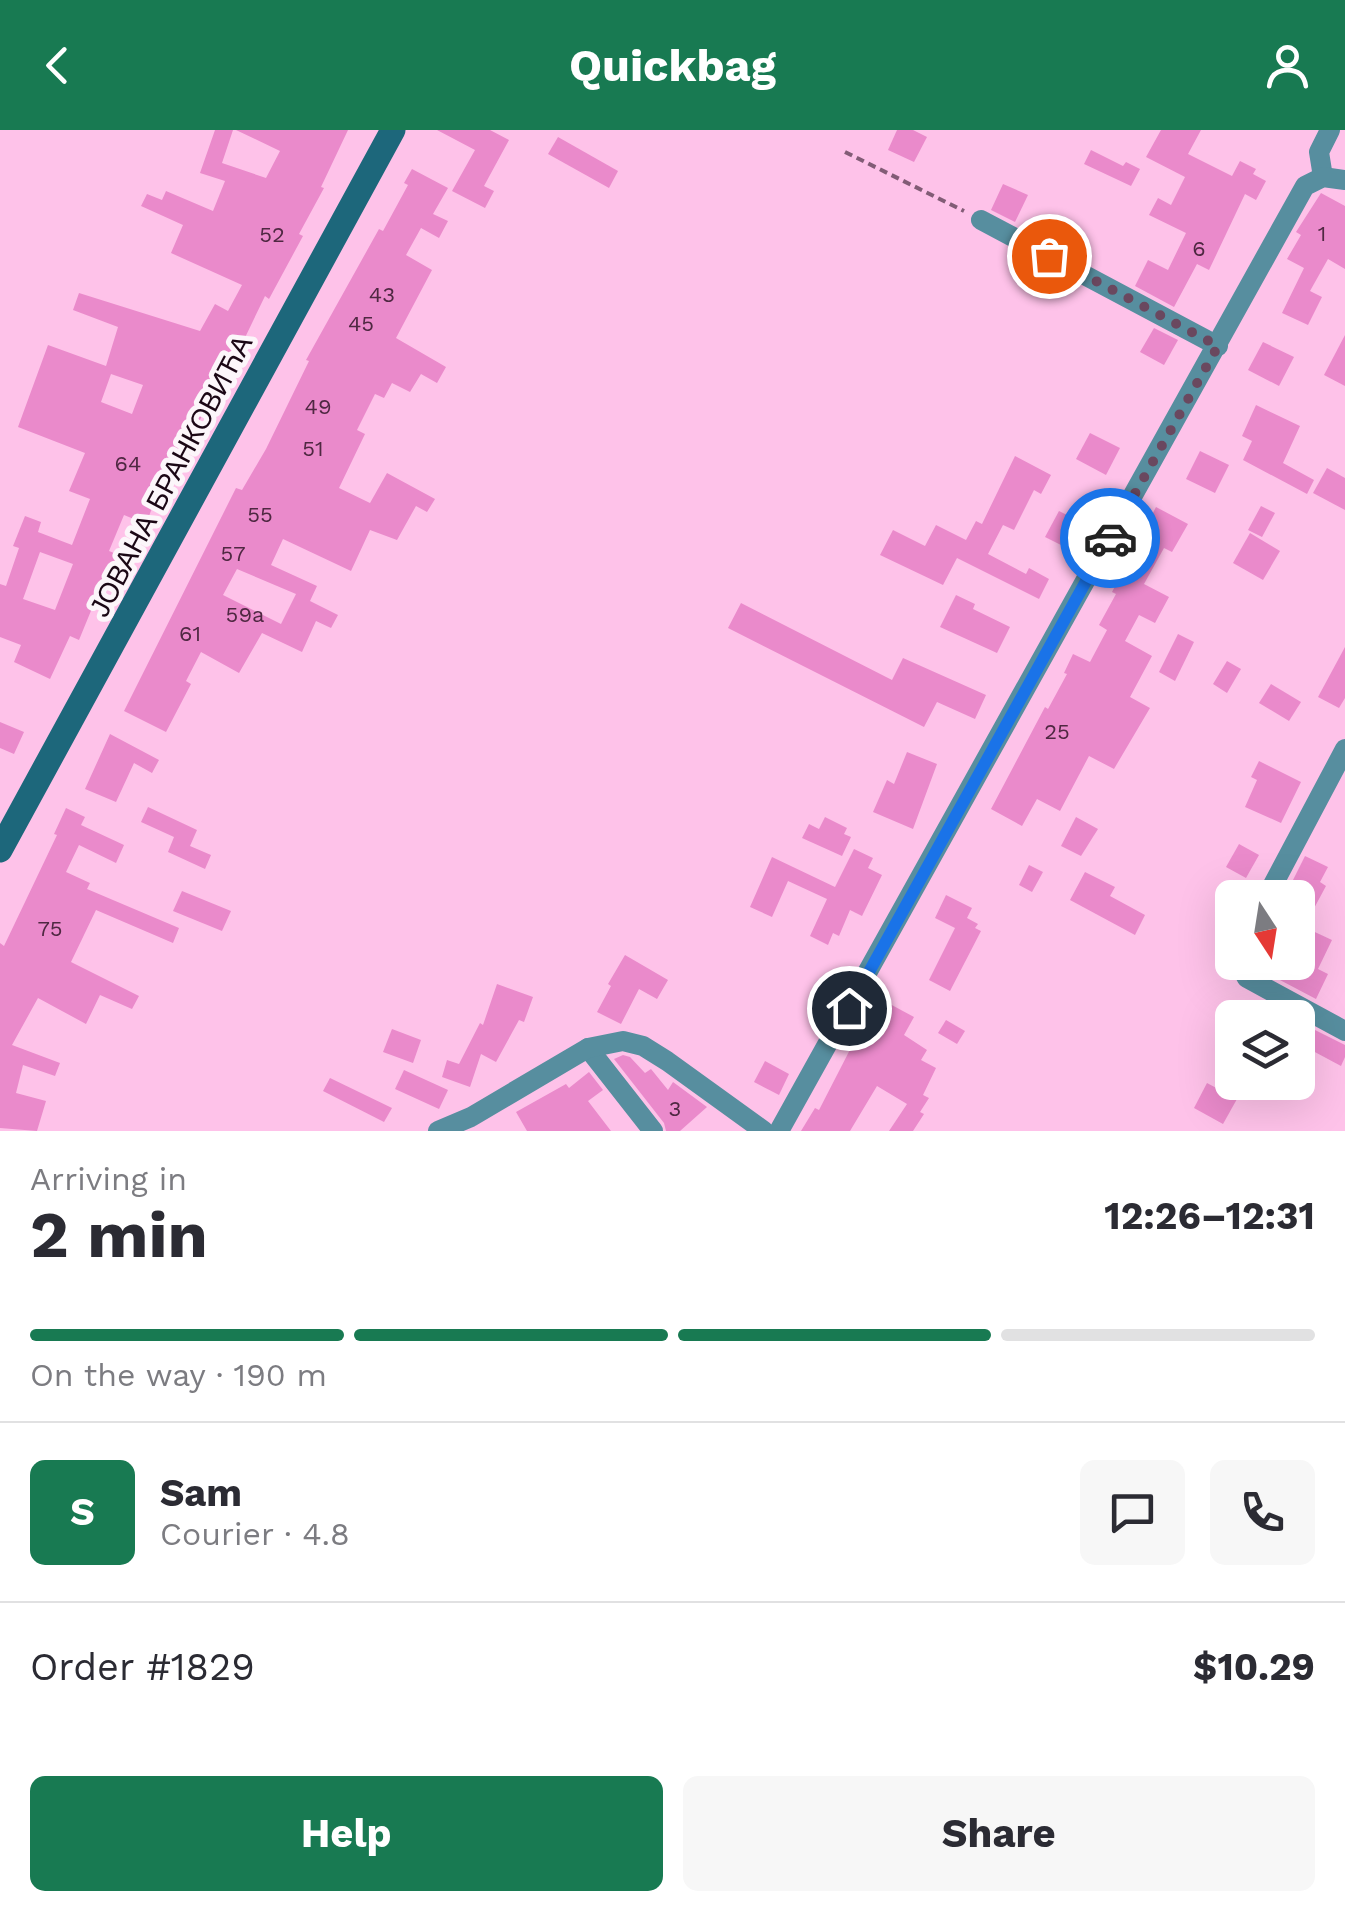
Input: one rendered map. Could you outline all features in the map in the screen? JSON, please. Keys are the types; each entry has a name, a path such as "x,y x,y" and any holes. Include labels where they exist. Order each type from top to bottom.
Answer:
{"main road":[{"name":"ЈОВАНА БРАНКОВИЋА","path":"0,850 393,130"}],"street":[{"path":"1313,130 1319,152"},
{"path":"779,1131 1218,346 1314,182 1319,152 1330,130"},
{"path":"1314,182 1345,180"},
{"path":"982,220 1218,346"},
{"path":"1275,880 1345,748"},
{"path":"1251,980 1345,1031"},
{"path":"438,1131 471,1117 588,1048 623,1040 643,1046 764,1131"},
{"path":"588,1048 653,1131"}],"path":[{"path":"845,152 982,220"}],"building":[{"path":"215,130 233,130 222,163 266,178 280,151 236,130 348,130 321,187 324,188 299,234 303,236 269,299 265,296 185,455 174,450 146,524 124,515 109,551 119,555 101,603 95,601 79,640 70,636 50,679 14,662 21,645 0,637 0,584 6,586 19,548 13,546 25,516 41,522 38,532 72,545 90,499 69,491 85,453 18,427 48,345 106,366 118,327 73,310 79,293 200,331 215,304 228,311 242,285 171,253 183,225 141,206 147,194 162,200 166,191 213,211 225,181 200,173","holes":["111,374 143,385 132,414 101,402","40,552 73,564 55,610 23,599"]},
{"path":"437,130 490,130 509,140 484,186 494,191 485,208 452,191 475,150"},
{"path":"897,130 913,130 927,137 914,162 888,150"},
{"path":"1161,130 1201,130 1188,154 1232,176 1240,161 1256,169 1253,174 1266,181 1256,200 1245,194 1209,270 1197,264 1174,307 1135,286 1148,260 1168,270 1186,233 1149,215 1158,198 1171,205 1185,177 1146,157"},
{"path":"558,137 618,171 609,188 548,154"},
{"path":"1091,150 1123,166 1126,162 1140,169 1131,186 1084,164"},
{"path":"412,169 448,188 433,214 448,221 439,238 421,228 406,255 432,270 396,338 446,367 437,383 421,374 410,392 392,383 384,398 375,394 357,430 365,434 339,488 370,503 387,473 435,499 427,512 416,506 397,540 370,530 351,571 283,539 271,565 317,586 310,601 338,615 331,628 316,621 302,652 262,633 239,673 201,652 186,681 191,684 166,732 124,711 236,488 242,490 266,449 309,361 306,360 379,229 383,231 408,185 404,183","holes":["237,569 296,594 281,624 223,595"]},
{"path":"1003,184 1028,195 1015,222 991,210"},
{"path":"1321,193 1345,206 1345,269 1328,259 1310,291 1322,297 1308,325 1282,313 1304,268 1287,259 1301,235 1296,232"},
{"path":"1154,328 1178,340 1164,365 1140,352"},
{"path":"1345,335 1345,386 1324,375"},
{"path":"1263,342 1294,357 1279,386 1248,370"},
{"path":"1256,405 1300,426 1283,463 1314,480 1307,494 1243,460 1252,441 1242,436"},
{"path":"1090,433 1120,448 1106,475 1076,459"},
{"path":"1200,451 1229,465 1215,493 1186,479"},
{"path":"1015,456 1051,475 1041,494 1034,490 1014,530 1003,525 988,554 1026,574 1029,568 1049,579 1039,599 957,558 943,585 880,555 893,530 925,546 936,525 966,540 976,521 982,524"},
{"path":"1327,468 1345,478 1345,510 1313,493"},
{"path":"1261,506 1275,513 1262,537 1248,530"},
{"path":"1156,507 1188,524 1172,552 1164,548 1144,584 1169,597 1155,623 1139,615 1125,641 1152,656 1130,697 1150,708 1114,769 1089,756 1060,811 1037,799 1022,826 991,809 1067,674 1064,673 1073,654 1090,662 1107,630 1099,625 1116,594 1112,592"},
{"path":"1059,511 1081,522 1067,548 1045,537"},
{"path":"1250,533 1280,551 1263,580 1233,563"},
{"path":"956,595 975,604 973,609 1010,627 997,653 940,627"},
{"path":"741,603 892,680 903,658 986,695 975,719 937,702 924,727 728,628"},
{"path":"1178,634 1194,642 1175,681 1159,672"},
{"path":"1345,647 1345,698 1339,708 1318,697"},
{"path":"1227,661 1241,669 1227,693 1213,684"},
{"path":"1271,684 1301,702 1289,721 1259,703"},
{"path":"0,722 24,732 14,754 0,748"},
{"path":"110,734 159,760 152,773 134,763 116,802 85,789"},
{"path":"907,752 937,764 913,829 873,812 887,780 894,784"},
{"path":"1259,761 1301,782 1281,823 1245,807 1257,780 1251,777"},
{"path":"148,807 197,830 190,846 211,855 205,869 168,852 174,837 141,822"},
{"path":"66,808 85,817 81,825 124,845 116,863 79,845 66,872 90,883 87,889 179,928 173,943 96,910 71,962 139,996 132,1009 100,995 86,1024 38,998 12,1045 60,1063 55,1076 23,1065 16,1093 46,1101 37,1131 0,1128 0,943 4,946"},
{"path":"825,817 847,828 844,834 851,837 842,856 802,838 809,824 819,829"},
{"path":"1076,817 1098,829 1081,856 1061,846"},
{"path":"1239,844 1259,855 1246,878 1226,867"},
{"path":"854,849 873,858 868,868 882,875 862,916 850,910 839,936 833,933 828,945 810,936 827,899 788,881 772,917 750,907 772,857 835,887"},
{"path":"1305,856 1328,867 1320,882 1326,886 1315,906 1315,880 1293,880"},
{"path":"1029,865 1043,872 1032,892 1019,885"},
{"path":"1085,872 1115,887 1110,896 1145,915 1135,935 1070,900"},
{"path":"182,891 231,911 222,931 173,911"},
{"path":"946,895 972,908 967,918 978,924 975,928 981,931 950,991 929,980 955,928 935,918"},
{"path":"1315,932 1332,940 1318,969 1328,974 1316,999 1280,980 1315,980"},
{"path":"625,955 668,980 657,999 639,989 621,1024 597,1012"},
{"path":"497,984 533,997 524,1022 519,1020 496,1062 481,1054 470,1087 442,1077 447,1060 459,1064 480,1023 483,1025"},
{"path":"888,1003 914,1017 904,1035 927,1050 921,1060 936,1068 923,1095 929,1098 920,1112 924,1114 913,1131 889,1131 907,1104 877,1086 850,1131 801,1131 815,1108 819,1110 856,1038 865,1043"},
{"path":"946,1020 965,1031 957,1044 938,1033"},
{"path":"392,1029 421,1040 413,1063 383,1052"},
{"path":"1315,1030 1345,1045 1341,1066 1315,1052"},
{"path":"623,1055 645,1073 651,1069 668,1090 673,1082 707,1107 680,1131 666,1131 664,1123 614,1059"},
{"path":"765,1061 789,1074 779,1095 754,1082"},
{"path":"404,1070 448,1090 439,1109 395,1089"},
{"path":"589,1072 603,1090 588,1101 611,1131 527,1131 516,1112 566,1084 569,1088"},
{"path":"330,1078 392,1108 384,1122 323,1091"},
{"path":"1207,1083 1215,1087 1215,1100 1236,1100 1223,1124 1194,1108"}],"way so far":[{"path":"1049,256 1218,346 1110,538"}],"route":[{"path":"849,1008 1110,538"}]}
